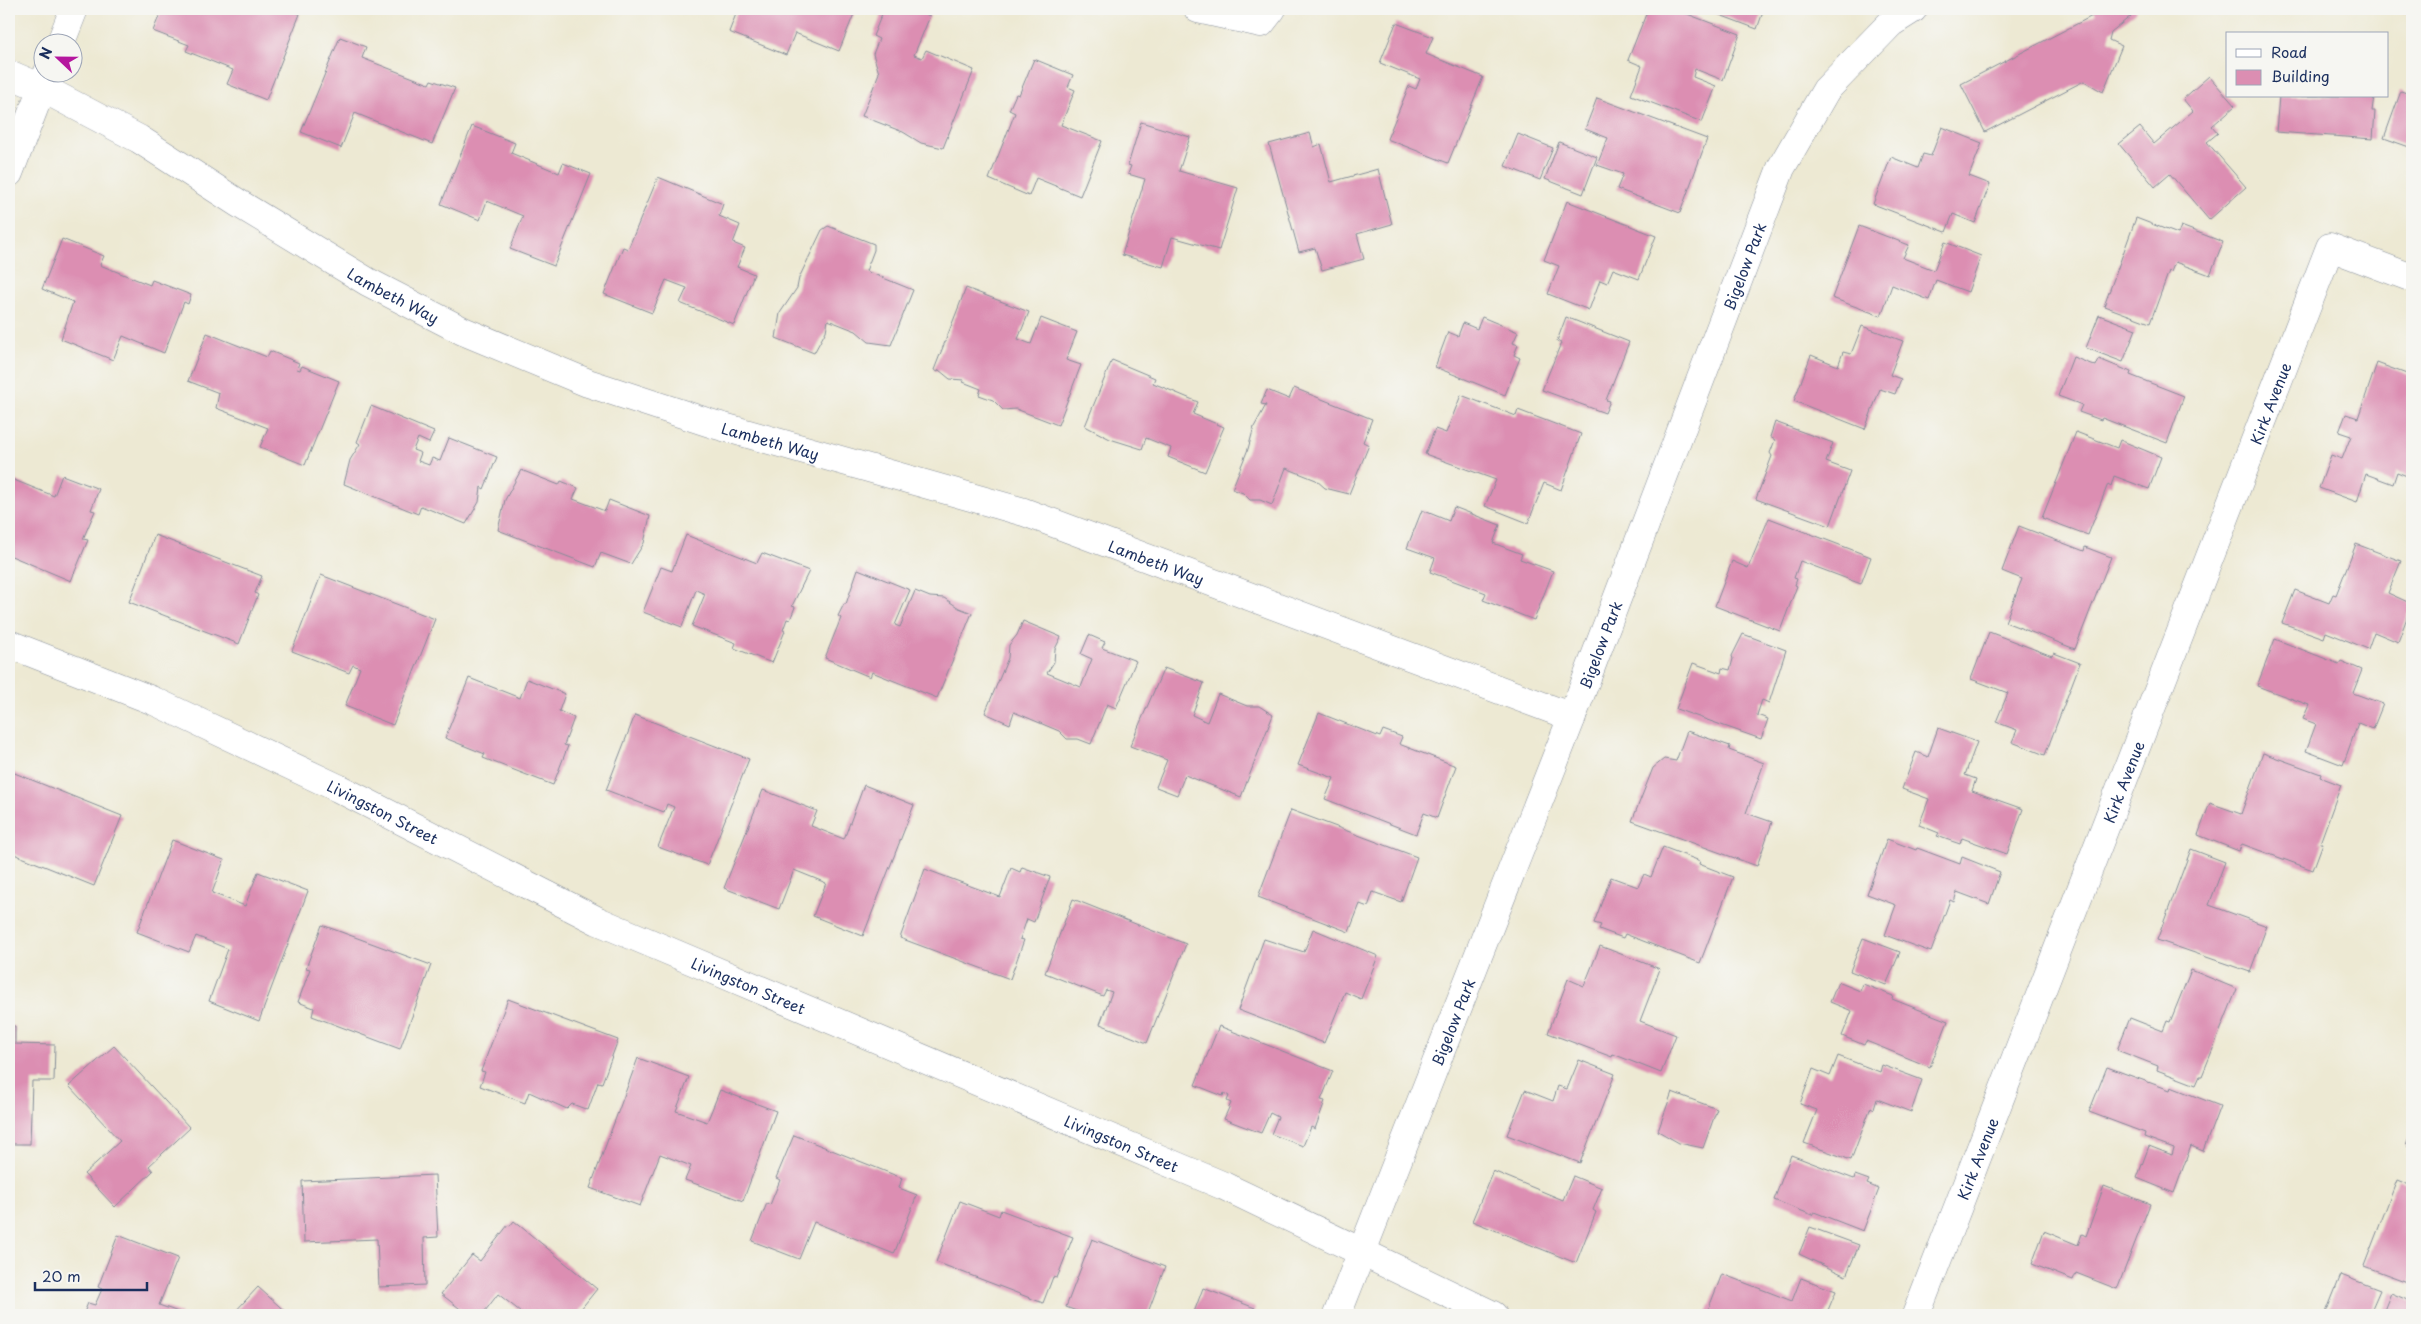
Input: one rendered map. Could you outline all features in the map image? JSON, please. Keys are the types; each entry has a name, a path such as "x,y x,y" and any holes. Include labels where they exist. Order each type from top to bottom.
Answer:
{"street":[{"path":"64,32 74,9"},
{"path":"1198,9 1266,16"},
{"name":"Bigelow Park","path":"1337,1315 1572,717 1781,168 1826,90 1891,23 1914,9"},
{"name":"Lambeth Way","path":"9,74 32,78"},
{"path":"9,173 44,82"},
{"name":"Lambeth Way","path":"48,82 238,203 368,282 463,330 588,383 713,424 1024,512 1572,717"},
{"name":"Kirk Avenue","path":"1916,1315 2330,247 2412,278"},
{"name":"Livingston Street","path":"9,644 154,700 338,788 598,921 1224,1186 1493,1315"}],"building":[{"path":"162,9 288,9 300,14 266,100 227,84 233,70 186,51 189,45 153,31"},
{"path":"738,9 856,9 839,51 795,33 786,55 729,32"},
{"path":"884,9 912,9 930,16 914,55 922,58 926,50 974,70 943,148 921,143 903,132 862,116 879,73 873,54 879,39 873,36"},
{"path":"1648,9 1674,9 1740,34 1723,80 1695,69 1693,77 1716,86 1702,122 1631,95 1642,66 1628,60"},
{"path":"1704,9 1764,9 1757,29"},
{"path":"2093,9 2137,9 2136,12 2111,32 2109,40 2122,46 2103,92 2084,81 1985,132 1961,84 2096,14"},
{"path":"2391,9 2405,9 2404,14"},
{"path":"1396,23 1433,37 1426,54 1483,77 1448,163 1387,139 1409,86 1416,89 1420,79 1380,63"},
{"path":"340,37 366,47 362,58 429,84 431,80 455,88 432,144 355,113 341,148 301,132"},
{"path":"1034,59 1073,75 1068,87 1075,90 1061,125 1102,141 1080,196 1036,178 1029,196 989,179 1015,113 1009,110 1016,94 1019,95"},
{"path":"2209,76 2226,98 2235,106 2212,126 2218,133 2207,142 2246,187 2209,220 2170,174 2155,187 2119,144 2140,127 2154,144 2193,111 2183,99"},
{"path":"2401,91 2412,95 2412,148 2384,138"},
{"path":"1597,98 1707,139 1680,213 1617,189 1623,174 1597,165 1608,138 1585,129"},
{"path":"2279,98 2374,98 2372,111 2375,111 2373,139 2276,132"},
{"path":"1141,122 1190,137 1179,171 1238,188 1219,250 1172,237 1163,267 1122,255 1145,179 1128,174 1131,166 1128,165"},
{"path":"472,126 515,143 511,153 559,173 563,163 591,174 554,266 510,249 523,216 487,201 480,220 441,204"},
{"path":"1942,127 1982,143 1969,176 1990,184 1975,223 1953,214 1946,232 1873,204 1891,157 1918,168 1923,154 1931,156"},
{"path":"1310,133 1314,147 1321,144 1331,182 1378,169 1392,224 1357,234 1364,259 1322,270 1315,248 1299,252 1269,144"},
{"path":"1518,134 1553,148 1540,180 1505,166"},
{"path":"1559,142 1597,157 1583,194 1545,179"},
{"path":"658,177 723,204 719,216 740,225 733,243 745,248 737,267 754,274 734,325 680,303 687,288 666,280 652,313 604,294 623,247 628,249"},
{"path":"1567,201 1656,236 1639,279 1613,269 1607,283 1600,280 1589,310 1548,294 1559,266 1544,260"},
{"path":"2136,218 2178,234 2181,226 2223,242 2210,275 2175,262 2171,272 2169,271 2150,323 2104,306"},
{"path":"828,226 874,244 874,250 866,271 913,290 891,345 869,342 856,331 828,320 826,331 814,353 776,338 780,313 797,288 799,278 822,230"},
{"path":"1859,226 1909,245 1903,258 1934,270 1945,242 1981,256 1968,292 1936,280 1929,300 1892,285 1881,316 1832,298"},
{"path":"62,239 104,256 100,265 150,285 152,280 191,295 188,304 184,302 164,353 123,336 113,360 61,339 73,302 42,289"},
{"path":"966,288 1029,312 1018,339 1031,344 1041,318 1077,332 1066,360 1081,365 1058,425 1016,409 1003,410 993,400 979,395 981,389 963,382 964,380 950,379 939,370 938,372 934,370"},
{"path":"2099,315 2136,329 2123,362 2086,348"},
{"path":"1482,317 1518,332 1513,343 1518,345 1514,355 1520,358 1505,395 1435,367 1448,332 1458,336 1463,323 1477,329"},
{"path":"1566,317 1629,342 1606,400 1610,401 1605,413 1542,390 1561,343 1557,341"},
{"path":"1862,326 1903,341 1890,375 1901,379 1895,394 1880,389 1865,429 1794,401 1811,355 1838,366 1843,352 1851,354"},
{"path":"207,333 267,357 270,351 299,363 297,369 300,370 302,366 339,381 305,465 260,447 268,428 216,408 219,393 188,381"},
{"path":"2073,357 2096,366 2099,359 2131,372 2130,375 2184,396 2167,443 2102,418 2101,420 2079,412 2082,405 2058,396"},
{"path":"1112,360 1155,378 1153,383 1198,402 1193,414 1224,427 1205,472 1168,457 1171,448 1146,438 1142,449 1110,439 1085,426"},
{"path":"2377,363 2412,376 2412,478 2397,472 2393,484 2366,474 2357,502 2319,488 2331,455 2342,459 2351,436 2339,432 2346,414 2358,418"},
{"path":"1294,388 1372,419 1363,442 1369,445 1349,494 1325,488 1316,480 1286,468 1272,505 1260,500 1250,500 1243,493 1232,489 1248,449 1254,427 1266,405 1261,404 1267,390 1289,399"},
{"path":"1461,395 1516,416 1518,410 1581,434 1561,490 1544,483 1528,523 1485,506 1496,480 1425,454 1435,429 1446,433"},
{"path":"371,406 434,432 429,443 418,438 413,450 421,453 418,461 429,465 432,458 440,461 449,438 497,457 484,489 481,487 479,502 466,524 421,506 418,514 344,484 350,460 360,444 357,442"},
{"path":"1775,422 1833,443 1826,462 1850,471 1830,526 1756,499 1772,456 1770,453 1775,440 1770,437"},
{"path":"2076,432 2117,448 2120,440 2161,457 2149,489 2114,476 2111,486 2108,484 2088,535 2042,518"},
{"path":"521,470 559,485 561,481 578,488 573,499 605,511 609,500 650,516 644,543 631,564 601,553 595,567 498,530 505,500"},
{"path":"62,475 99,489 91,510 95,511 83,539 88,540 71,581 9,555 9,478 54,496"},
{"path":"1454,507 1500,525 1493,543 1522,554 1520,559 1553,571 1534,620 1483,600 1486,593 1430,572 1435,558 1407,548 1422,510 1449,521"},
{"path":"1769,518 1871,557 1861,584 1800,561 1794,578 1797,579 1795,585 1797,586 1780,631 1715,606 1732,561 1748,568"},
{"path":"2019,526 2084,551 2085,547 2111,557 2075,649 2005,622 2022,579 2002,571"},
{"path":"155,535 262,576 255,593 258,595 239,644 129,602"},
{"path":"686,535 757,563 762,553 809,571 792,606 795,607 790,620 787,619 783,630 785,631 772,663 734,648 736,643 692,626 705,594 696,590 682,627 643,612 661,567 672,571"},
{"path":"2356,544 2401,561 2388,593 2412,604 2398,642 2374,632 2368,649 2326,632 2324,638 2282,623 2295,590 2329,603 2333,594 2336,595"},
{"path":"858,569 910,590 895,625 900,627 915,591 930,597 944,598 959,608 972,613 937,698 872,672 870,677 825,658 841,618 838,616 844,604 846,604"},
{"path":"321,575 435,619 393,725 345,706 360,668 353,665 349,673 292,651"},
{"path":"1023,621 1061,637 1055,649 1054,662 1047,673 1081,687 1092,659 1081,654 1089,635 1105,642 1102,648 1136,661 1116,708 1107,704 1091,744 1078,739 1067,739 1059,731 1014,712 1010,724 985,713 1008,658 1009,645 1017,635"},
{"path":"1989,632 2052,656 2054,653 2080,663 2045,755 2012,742 2017,730 1996,722 2008,693 1971,679"},
{"path":"1743,634 1786,650 1769,703 1762,700 1757,715 1768,719 1761,739 1676,709 1693,663 1721,673 1722,668 1730,670 1732,656"},
{"path":"2275,639 2339,664 2341,661 2362,670 2353,693 2383,704 2373,729 2358,723 2343,765 2306,751 2316,724 2303,719 2309,705 2257,686"},
{"path":"1164,668 1204,683 1192,715 1207,722 1218,694 1247,706 1259,706 1273,715 1241,797 1185,775 1177,795 1156,787 1167,760 1130,746"},
{"path":"469,678 520,698 527,679 565,694 559,711 574,718 564,745 568,746 553,785 483,758 485,754 445,738"},
{"path":"1319,713 1380,737 1383,730 1402,737 1399,744 1456,766 1437,818 1424,813 1416,834 1325,799 1334,778 1298,765"},
{"path":"635,715 749,759 707,865 658,847 674,807 667,804 664,812 606,790"},
{"path":"1938,728 1977,742 1965,775 1976,779 1972,791 2023,809 2007,854 1962,838 1960,844 1937,836 1939,833 1919,825 1929,799 1902,789 1916,752 1928,757"},
{"path":"1687,731 1730,746 1729,750 1764,763 1746,813 1772,822 1757,866 1632,821 1653,768 1664,759 1676,761"},
{"path":"2263,753 2321,774 2320,777 2341,785 2320,843 2323,843 2313,870 2242,844 2239,851 2198,835 2210,803 2241,814"},
{"path":"12,772 122,816 94,886 9,852 9,780"},
{"path":"864,785 914,805 863,936 813,916 826,883 794,870 779,909 724,888 763,790 817,811 811,826 844,839"},
{"path":"1291,810 1417,857 1401,902 1373,892 1368,907 1360,904 1349,932 1258,897"},
{"path":"1887,839 1960,864 1962,857 2000,872 1989,904 1957,892 1954,902 1950,900 1931,952 1885,935 1896,905 1867,894"},
{"path":"172,840 224,860 212,893 245,906 258,872 308,891 259,1021 209,1001 228,949 196,936 189,952 137,932"},
{"path":"1663,847 1700,861 1699,864 1733,877 1700,963 1625,934 1623,938 1599,929 1601,925 1594,923 1611,877 1638,887 1644,874 1651,877"},
{"path":"2191,849 2225,862 2209,905 2267,926 2250,972 2157,940"},
{"path":"1022,867 1050,877 1034,922 1027,919 1020,939 1024,940 1010,979 900,938 925,869 1000,897 1011,868 1020,872"},
{"path":"1073,899 1186,944 1147,1043 1100,1024 1112,992 1106,990 1103,996 1045,973"},
{"path":"322,925 431,965 400,1049 312,1016 314,1008 298,1002 310,969 306,968"},
{"path":"1313,929 1378,956 1361,999 1345,992 1324,1043 1238,1010 1264,939 1304,952"},
{"path":"1863,938 1900,952 1886,985 1850,971"},
{"path":"1600,946 1660,969 1640,1021 1676,1035 1661,1073 1613,1054 1612,1057 1548,1033 1568,979 1584,986"},
{"path":"2191,970 2237,989 2202,1076 2200,1076 2196,1085 2157,1070 2158,1066 2117,1050 2130,1018 2163,1031 2167,1021 2170,1022"},
{"path":"1838,982 1860,991 1863,984 1893,996 1892,999 1948,1021 1930,1067 1866,1041 1864,1045 1842,1036 1852,1011 1830,1002"},
{"path":"508,999 618,1040 602,1083 598,1082 588,1110 572,1104 567,1109 529,1092 525,1103 480,1086 485,1072 481,1071"},
{"path":"9,1026 15,1026 15,1044 55,1045 54,1081 32,1081 30,1144 9,1144"},
{"path":"1219,1026 1333,1071 1321,1100 1325,1101 1315,1129 1311,1127 1303,1146 1271,1134 1278,1117 1270,1113 1261,1133 1224,1119 1231,1103 1227,1101 1229,1096 1224,1093 1223,1096 1195,1085"},
{"path":"114,1046 190,1128 149,1166 153,1171 115,1207 84,1174 120,1141 69,1086"},
{"path":"1838,1056 1880,1072 1882,1065 1922,1080 1911,1112 1877,1099 1874,1109 1871,1107 1851,1160 1804,1143 1817,1110 1800,1104 1813,1069 1830,1076"},
{"path":"638,1058 689,1077 676,1111 707,1122 720,1090 776,1111 743,1201 685,1180 691,1166 660,1154 640,1206 590,1188"},
{"path":"1579,1060 1615,1074 1580,1163 1507,1135 1525,1090 1553,1101 1558,1086 1567,1089"},
{"path":"2107,1067 2170,1090 2171,1087 2220,1106 2203,1151 2191,1146 2174,1193 2137,1178 2149,1146 2172,1155 2174,1148 2144,1137 2145,1133 2089,1112"},
{"path":"1672,1092 1717,1109 1703,1148 1679,1143 1658,1131"},
{"path":"2412,1130 2412,1148 2406,1146"},
{"path":"794,1135 902,1178 899,1188 917,1195 894,1254 814,1222 799,1259 752,1241 767,1203 770,1205 780,1180 776,1178"},
{"path":"1791,1155 1854,1179 1855,1175 1869,1180 1867,1184 1879,1189 1863,1231 1814,1212 1812,1215 1774,1200"},
{"path":"1493,1171 1563,1200 1573,1176 1602,1188 1593,1210 1596,1212 1576,1263 1472,1221"},
{"path":"435,1175 438,1237 424,1238 425,1285 379,1287 377,1239 304,1242 302,1181"},
{"path":"2397,1180 2412,1186 2412,1278 2410,1283 2364,1266"},
{"path":"2104,1186 2150,1204 2117,1289 2076,1273 2073,1280 2032,1264 2044,1231 2078,1245 2082,1234 2086,1236"},
{"path":"960,1201 999,1216 1001,1210 1073,1237 1057,1278 1053,1277 1043,1303 936,1262"},
{"path":"514,1221 597,1289 576,1315 525,1315 498,1294 482,1315 468,1315 441,1294 472,1255 480,1261 508,1225 510,1226"},
{"path":"1810,1227 1859,1245 1846,1276 1799,1254"},
{"path":"118,1235 178,1258 159,1305 181,1313 180,1315 83,1315 88,1303 95,1305 102,1289 98,1287"},
{"path":"1092,1239 1165,1267 1147,1315 1087,1315 1066,1307"},
{"path":"1722,1274 1792,1301 1801,1278 1836,1291 1826,1315 1706,1315"},
{"path":"2341,1275 2380,1290 2369,1315 2325,1315"},
{"path":"258,1287 289,1315 232,1315"},
{"path":"1203,1288 1255,1308 1253,1315 1193,1315"},
{"path":"2391,1293 2412,1302 2412,1315 2382,1315"}]}
